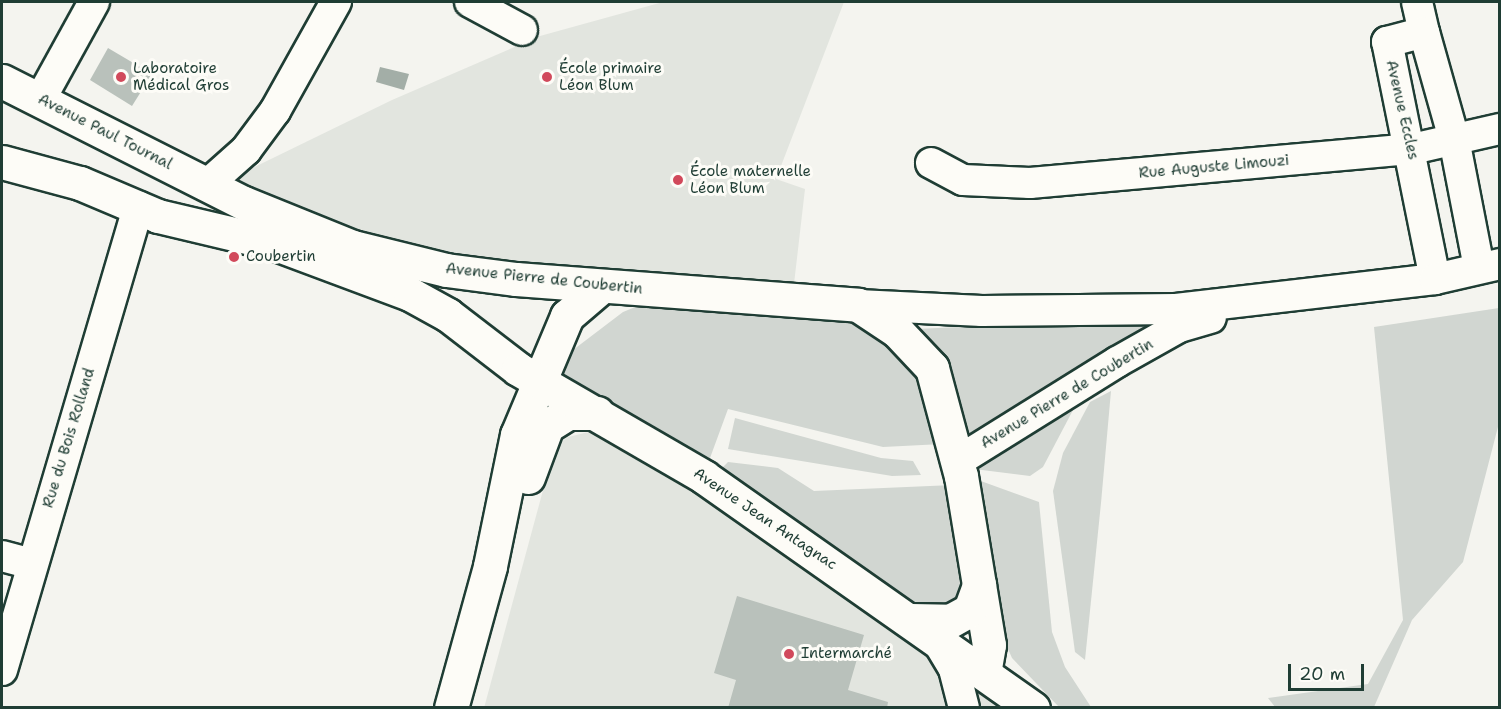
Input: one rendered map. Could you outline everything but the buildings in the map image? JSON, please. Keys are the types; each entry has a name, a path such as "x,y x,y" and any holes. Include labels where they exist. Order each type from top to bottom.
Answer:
{"main road":[{"name":"Avenue Paul Tournal","path":"2,81 41,98 209,183"},
{"name":"Avenue Jean Antagnac","path":"2,162 138,207 276,244 410,294 453,319 536,383 597,413 704,477 1033,708"},
{"name":"Avenue Pierre de Coubertin","path":"209,183 353,246 446,270 601,287 858,305 897,331 932,368 958,461"},
{"path":"451,708 490,566 517,435 536,383 567,316 601,287"},
{"path":"490,566 516,519 547,426 568,413 597,413"},
{"path":"958,461 990,645 984,672"},
{"path":"923,629 950,621 970,610 980,585"}],"street":[{"path":"41,98 94,2"},
{"path":"209,183 246,150 275,111 336,2"},
{"path":"470,2 522,30"},
{"path":"1417,2 1489,266"},
{"name":"Avenue Eccles","path":"1424,32 1387,42 1412,149 1435,279"},
{"name":"Rue Auguste Limouzi","path":"931,163 963,180 1030,183 1412,149 1500,129"},
{"name":"Rue du Bois Rolland","path":"2,669 138,207"},
{"name":"Avenue Pierre de Coubertin","path":"858,305 982,311 1176,309 1435,279 1489,266"},
{"name":"Avenue Pierre de Coubertin","path":"958,461 1179,327 1295,294"},
{"path":"2,556 32,564"},
{"path":"923,629 954,669 964,708"},
{"path":"972,708 984,672"}],"shaded area":[{"path":"663,2 844,2 776,179 805,189 794,284 558,266 403,246 306,214 234,177 392,100 540,36"},
{"path":"380,67 409,74 404,90 376,82"},
{"path":"650,301 858,317 924,369 942,444 883,447 728,409 710,458 554,378 573,350 623,312"},
{"path":"1499,308 1499,423 1463,562 1412,620 1374,707 1275,707 1268,698 1368,684 1403,620 1374,327"},
{"path":"1169,318 966,451 945,364 930,339 915,329"},
{"path":"1111,391 1085,660 1075,652 1053,491 1063,453 1090,402"},
{"path":"1082,393 1043,467 1030,476 974,469 1010,439"},
{"path":"735,418 881,458 913,461 921,475 892,476 728,449"},
{"path":"597,430 925,643 1012,708 484,708 555,446 568,437"},
{"path":"728,462 778,468 814,491 953,485 966,599 950,611 921,609 717,473"},
{"path":"978,480 1039,502 1052,632 1065,667 1091,707 1059,707 1012,658 1000,631"}],"place":[{"name":"Laboratoire Médical Gros","path":"121,77"},
{"name":"École primaire Léon Blum","path":"547,77"},
{"name":"École maternelle Léon Blum","path":"678,180"},
{"name":"Coubertin","path":"234,257"},
{"name":"Intermarché","path":"789,654"}]}
